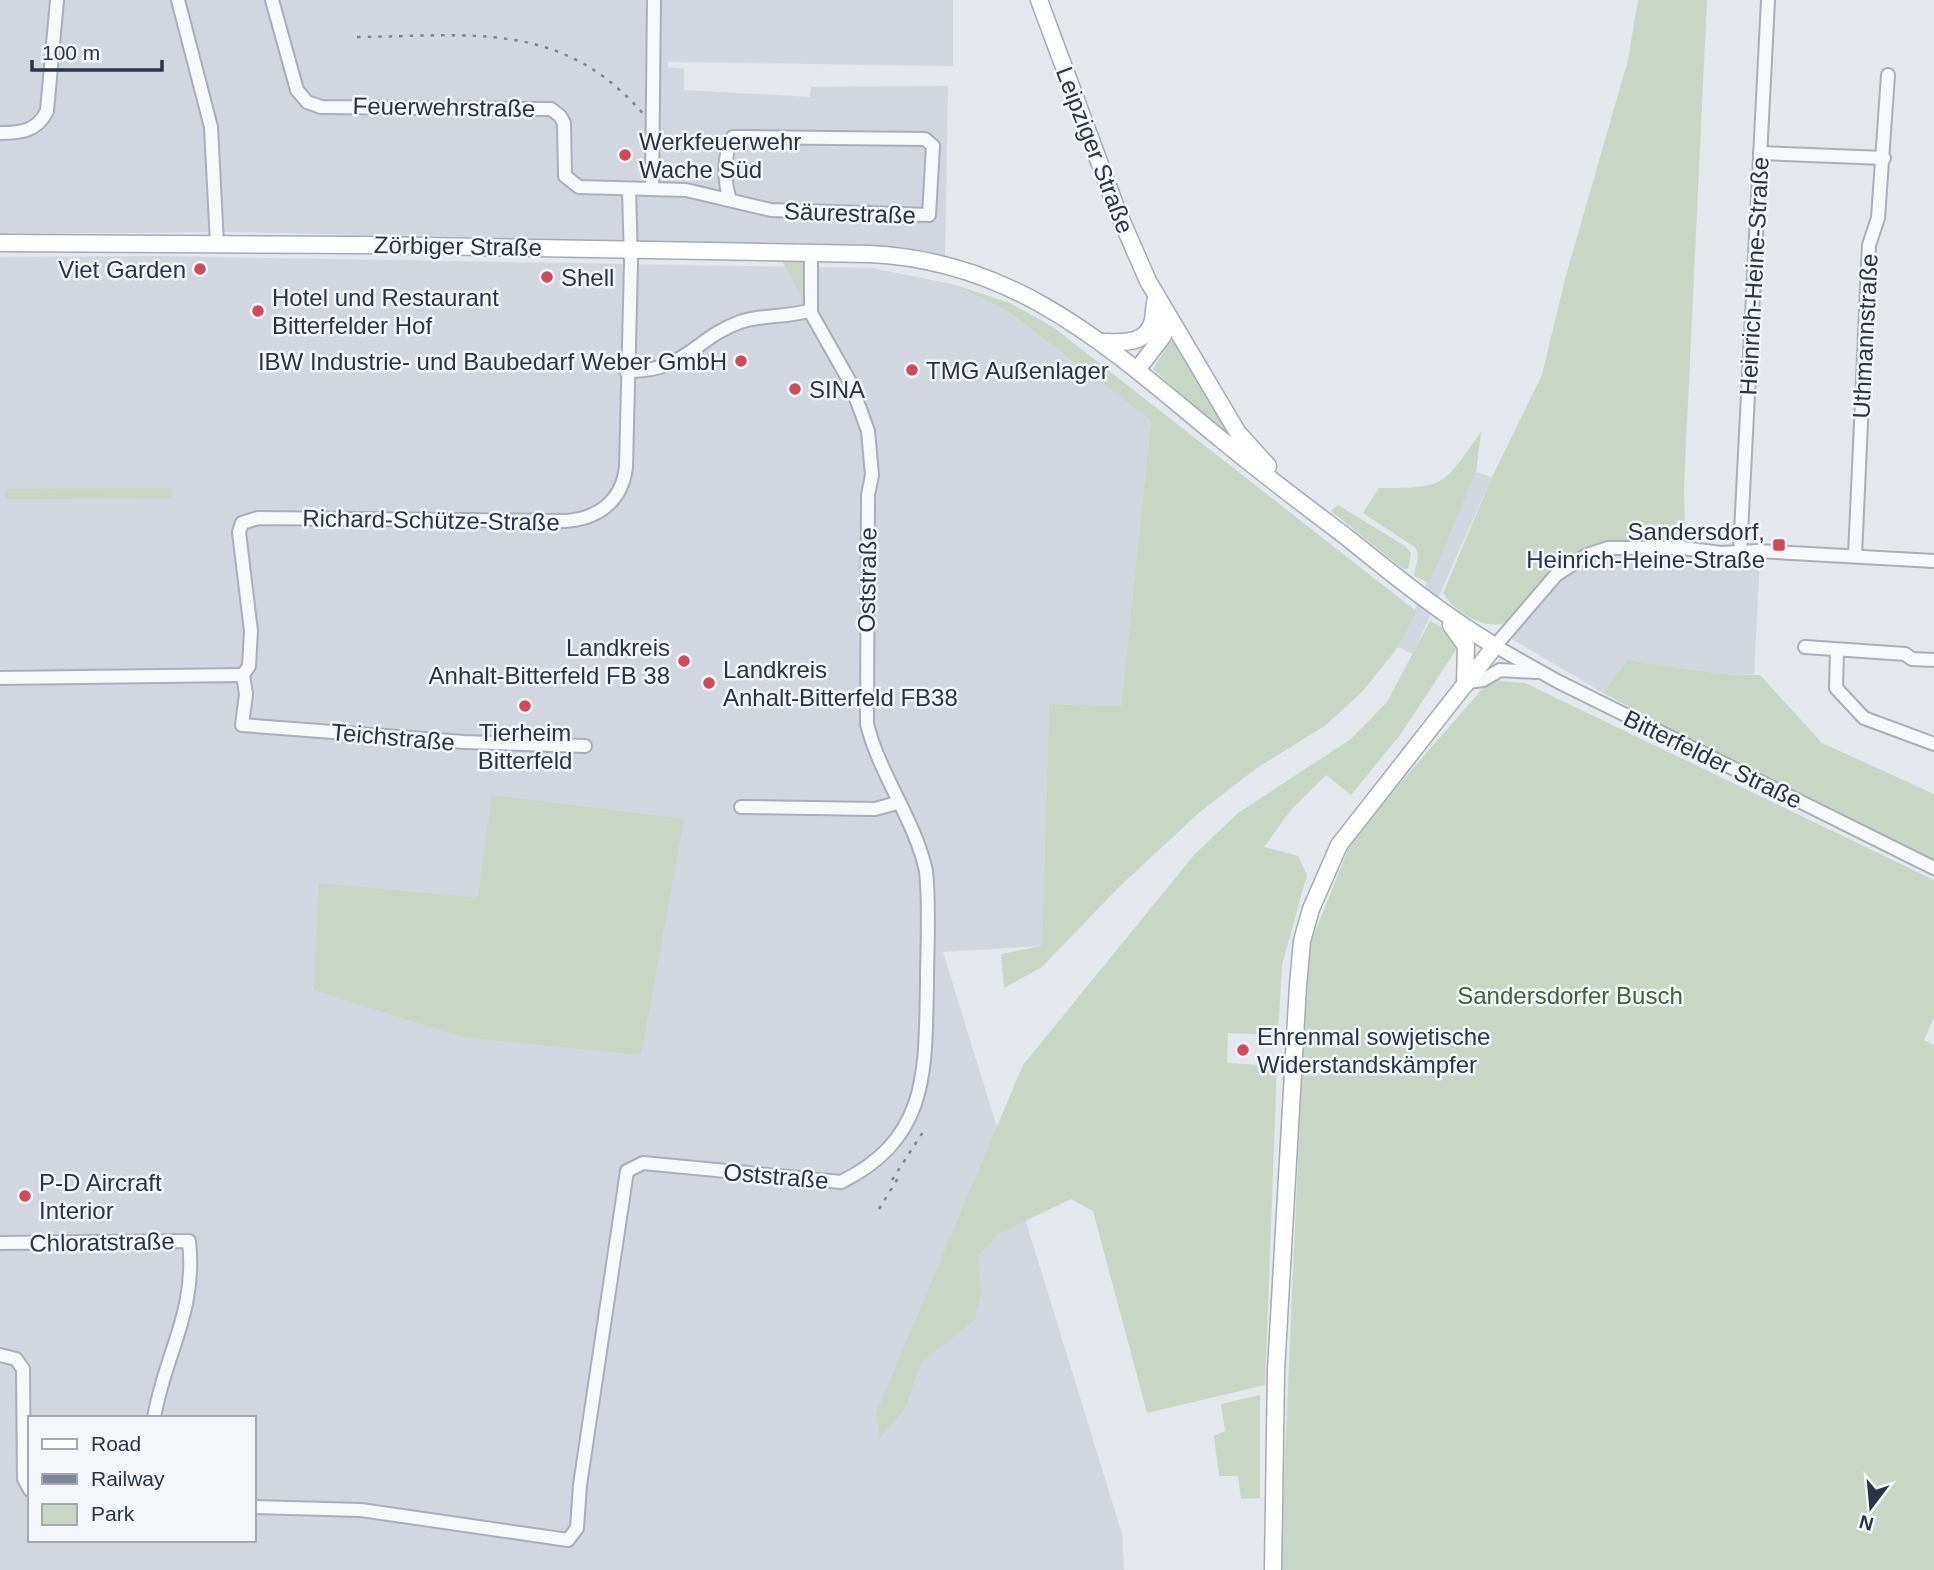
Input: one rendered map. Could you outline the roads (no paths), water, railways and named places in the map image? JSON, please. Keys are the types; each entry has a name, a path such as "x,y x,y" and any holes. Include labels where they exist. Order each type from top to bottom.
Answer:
{"main road":[{"name":"Leipziger Straße","path":"1040,0 1120,219 1160,305 1238,433 1287,482 1297,499"},
{"name":"Zörbiger Straße","path":"0,243 811,253 900,256 964,268 1038,300 1101,342 1297,499"},
{"path":"1101,342 1131,342 1142,338 1151,326 1160,305"},
{"path":"1137,370 1163,336 1160,305"},
{"path":"1273,1570 1276,1371 1298,976 1304,931 1325,871 1348,831 1494,646 1419,594 1297,499"},
{"path":"1445,613 1466,646 1466,683"}],"street":[{"path":"0,133 27,131 41,124 47,111 51,96 53,21 57,0"},
{"path":"178,0 211,127 218,244"},
{"name":"Feuerwehrstraße","path":"272,0 297,90 311,105 551,109 564,123 563,168 567,179 579,187 629,189"},
{"path":"652,188 654,0"},
{"name":"Heinrich-Heine-Straße","path":"1740,552 1768,0"},
{"name":"Uthmannstraße","path":"1855,556 1870,245 1878,218 1888,75"},
{"name":"Säurestraße","path":"629,189 686,190 771,210 817,214 929,215 933,146 925,139 733,137 727,146 727,191 730,200"},
{"path":"1760,153 1884,159"},
{"path":"629,189 626,371 647,371 676,362 743,321 810,310 811,253"},
{"name":"Oststraße","path":"256,1507 362,1510 561,1541 575,1535 627,1171 643,1163 841,1182 890,1148 916,1103 925,1065 927,884 919,845 897,803 871,742 865,705 867,495 872,475 872,445 850,382 810,310"},
{"name":"Richard-Schütze-Straße","path":"243,676 249,666 252,642 239,539 242,523 258,518 565,522 591,516 614,500 622,485 626,467 626,371"},
{"path":"1494,646 1556,575 1587,555 1626,547 1934,561"},
{"name":"Bitterfelder Straße","path":"1494,646 1540,672 1934,868"},
{"path":"1805,647 1905,654 1912,659 1934,660"},
{"path":"1837,650 1836,688 1864,718 1934,744"},
{"path":"1466,683 1483,680 1501,670 1540,672"},
{"path":"0,678 243,676"},
{"name":"Teichstraße","path":"243,676 246,694 243,725 464,742 585,746"},
{"path":"741,807 875,809 897,803"},
{"name":"Chloratstraße","path":"0,1243 189,1241 187,1311 163,1374 154,1416"},
{"path":"0,1355 13,1357 23,1369 24,1479 28,1486"}],"railway":[{"path":"357,37 478,36 549,48 582,63 615,85 646,117"},
{"path":"892,1180 923,1132"},
{"path":"879,1209 900,1175"}],"place":[{"name":"Werkfeuerwehr Wache Süd","path":"625,155"},
{"name":"Viet Garden","path":"200,269"},
{"name":"Shell","path":"547,277"},
{"name":"Hotel und Restaurant Bitterfelder Hof","path":"258,311"},
{"name":"IBW Industrie- und Baubedarf Weber GmbH","path":"741,361"},
{"name":"TMG Außenlager","path":"912,370"},
{"name":"SINA","path":"795,389"},
{"name":"Sandersdorf, Heinrich-Heine-Straße","path":"1779,545"},
{"name":"Landkreis Anhalt-Bitterfeld FB 38","path":"684,661"},
{"name":"Landkreis Anhalt-Bitterfeld FB38","path":"709,683"},
{"name":"Tierheim Bitterfeld","path":"525,706"},
{"name":"Ehrenmal sowjetische Widerstandskämpfer","path":"1243,1050"},
{"name":"P-D Aircraft Interior","path":"25,1196"}],"park label":[{"name":"Sandersdorfer Busch","path":"1570,995"}]}
